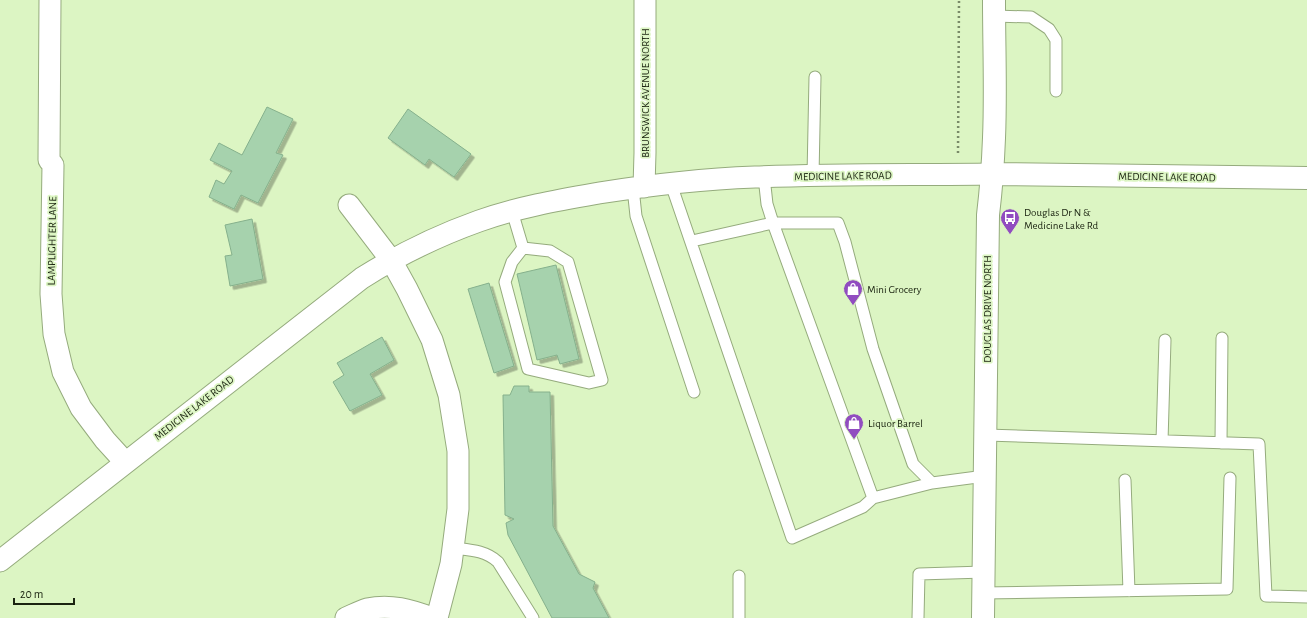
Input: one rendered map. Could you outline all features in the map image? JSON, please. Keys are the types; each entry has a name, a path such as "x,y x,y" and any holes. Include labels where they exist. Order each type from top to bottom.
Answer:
{"street":[{"name":"LAMPLIGHTER LANE","path":"50,0 49,160 52,165 51,294 54,334 63,372 81,408 105,440 125,462"},
{"name":"BRUNSWICK AVENUE NORTH","path":"638,187 645,145 645,0"},
{"name":"DOUGLAS DRIVE NORTH","path":"983,618 988,215 994,138 994,8"},
{"name":"MEDICINE LAKE ROAD","path":"0,561 362,278 420,244 480,220 543,202 638,187 764,177 992,174 1307,178"},
{"path":"349,205 391,260 407,289 432,340 449,395 458,451 458,508 451,564 437,618"},
{"path":"346,618 366,609 387,606 409,609 432,618"}],"lane":[{"path":"994,8 1031,17 1049,29 1056,40 1056,91"},
{"path":"813,176 815,77"},
{"path":"764,177 767,204 873,498"},
{"path":"672,184 792,538 863,506 873,498 932,483 984,476"},
{"path":"638,187 636,216 694,392"},
{"path":"512,211 523,248"},
{"path":"692,241 774,223 838,223 845,242 873,349 913,464 932,483"},
{"path":"523,248 550,252 568,262 602,380 589,383 528,369 505,282 512,262 523,248"},
{"path":"1221,443 1222,338"},
{"path":"1162,441 1165,340"},
{"path":"986,435 1259,444 1266,596 1307,597"},
{"path":"983,593 1227,589 1230,478"},
{"path":"1125,480 1129,591"},
{"path":"453,548 484,552 498,562 533,618"},
{"path":"918,618 919,574 984,572"},
{"path":"739,576 739,618"}],"path":[{"path":"958,155 959,0"}],"building":[{"path":"267,107 293,119 276,153 283,155 258,203 241,195 234,209 209,197 216,180 224,184 232,171 210,160 219,143 242,155"},
{"path":"408,109 471,154 454,177 429,159 425,165 388,138"},
{"path":"252,219 263,279 230,286 225,256 232,255 225,225"},
{"path":"556,265 579,359 560,364 557,355 537,360 517,274"},
{"path":"489,283 514,366 494,373 468,289"},
{"path":"382,337 394,360 370,374 382,395 350,411 333,382 344,375 337,363"},
{"path":"514,386 529,386 529,392 550,392 553,526 579,574 595,582 593,588 609,618 552,618 508,535 506,523 514,519 505,515 503,395 510,395"}],"place":[{"name":"Douglas Dr N & Medicine Lake Rd","path":"1010,235"},
{"name":"Mini Grocery","path":"853,306"},
{"name":"Liquor Barrel","path":"854,440"}]}
